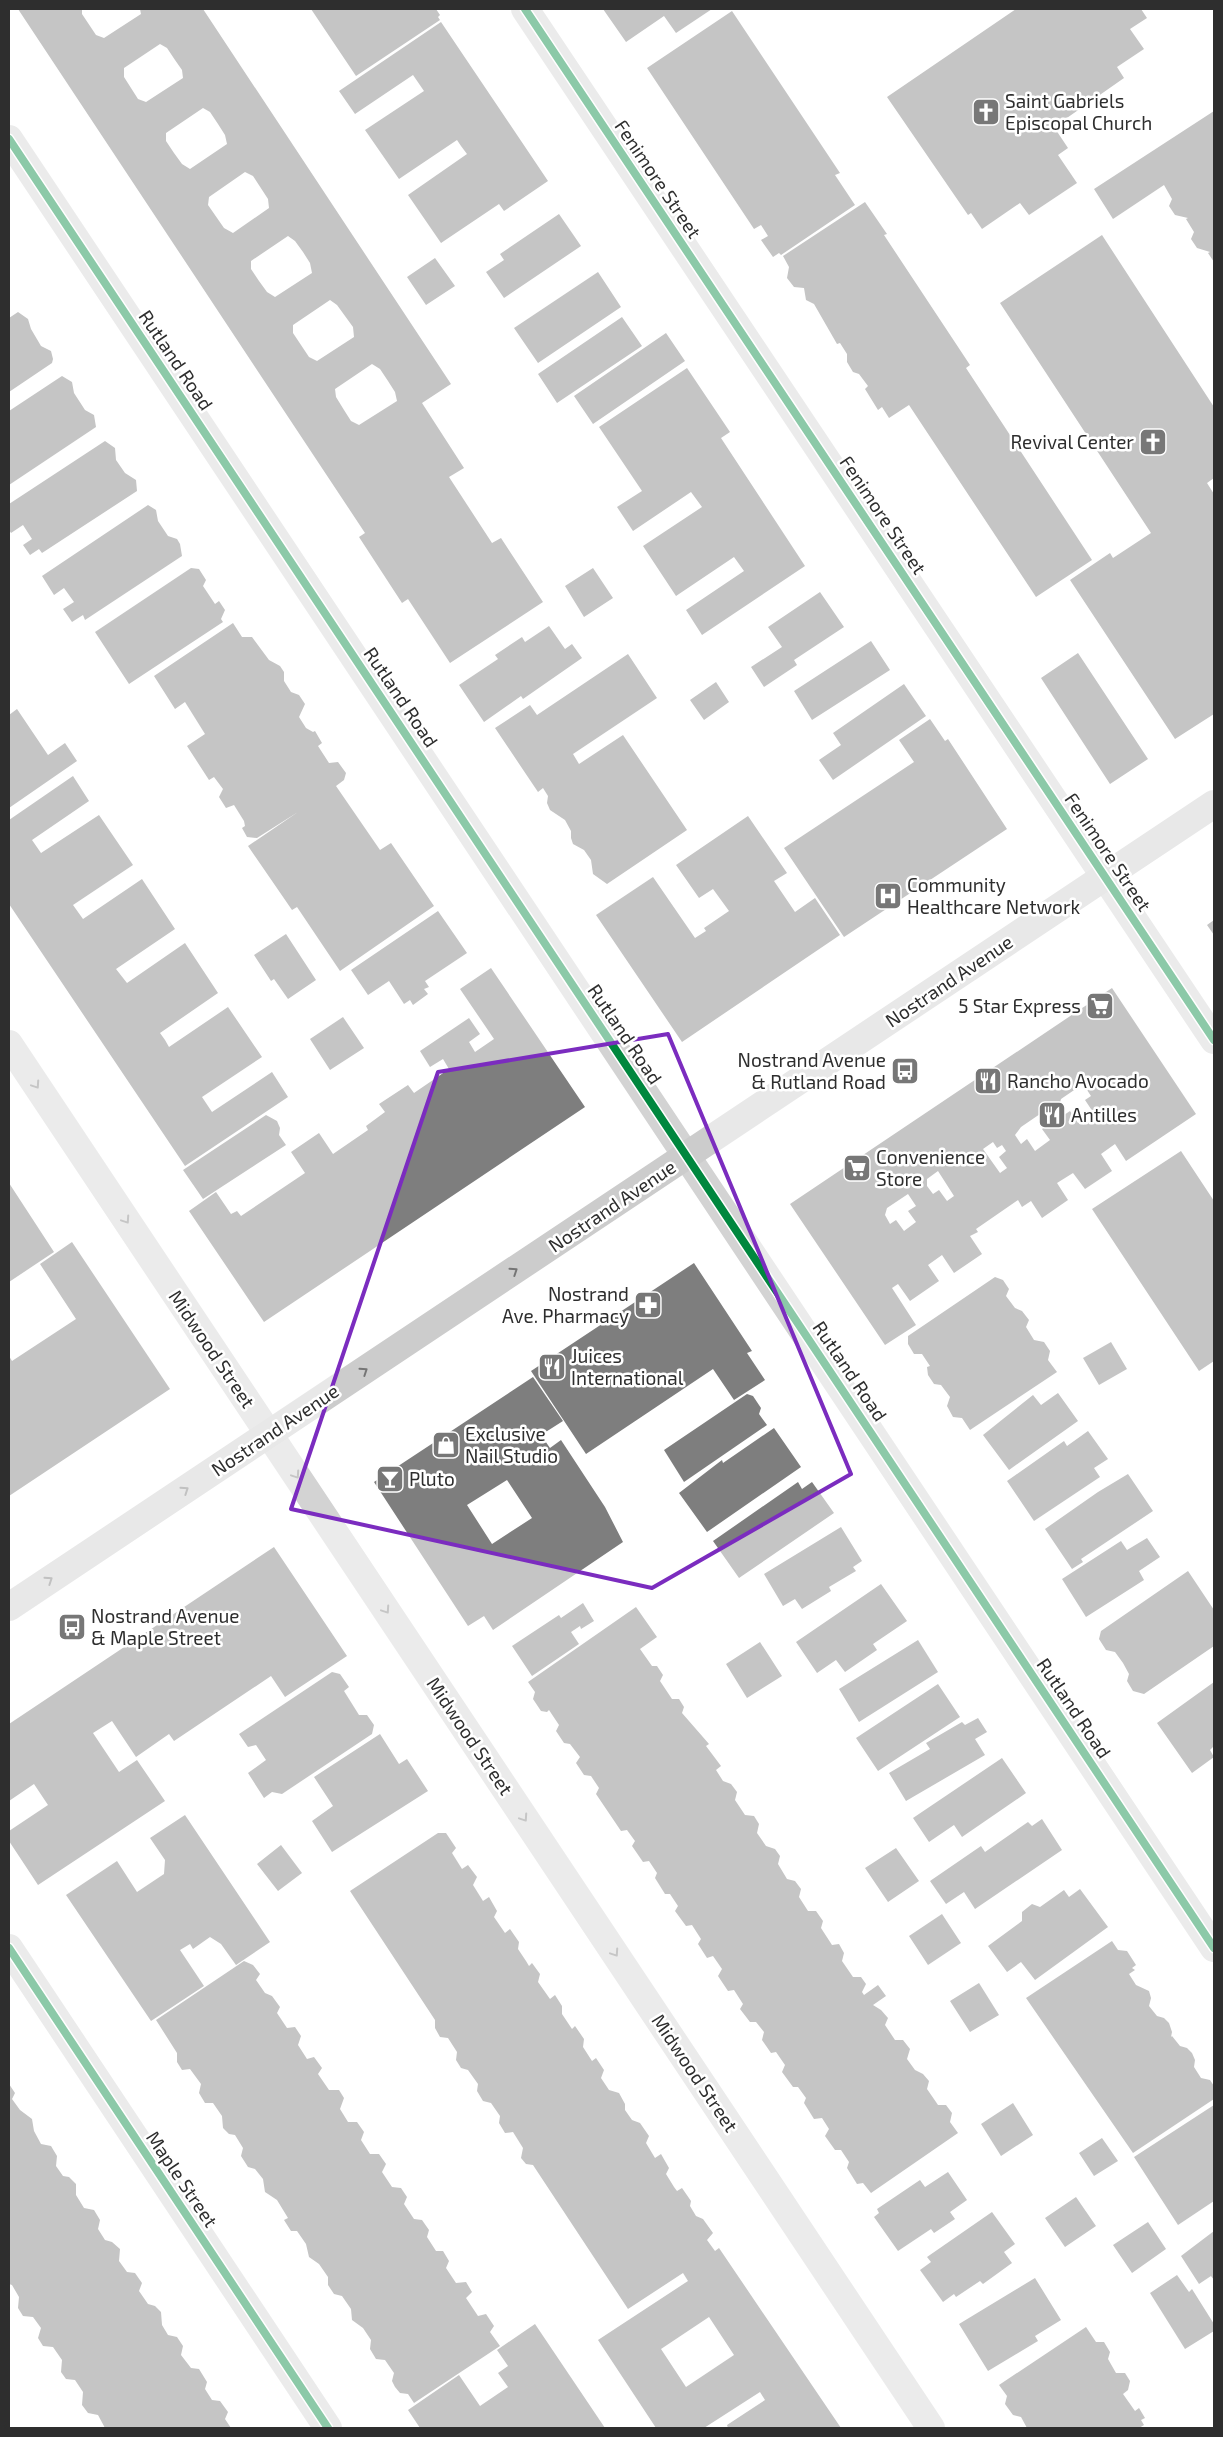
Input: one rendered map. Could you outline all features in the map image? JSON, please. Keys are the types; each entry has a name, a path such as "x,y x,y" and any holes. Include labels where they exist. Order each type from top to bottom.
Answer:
{"main road":[{"name":"Nostrand Avenue","path":"9,1607 1214,804"}],"street":[{"name":"Fenimore Street","path":"525,9 1214,1040"},
{"name":"Rutland Road","path":"9,139 1214,1948"},
{"name":"Midwood Street","path":"9,1044 931,2428"},
{"name":"Maple Street","path":"9,1948 328,2428"}],"highlighted area":[{"path":"668,1034 851,1474 652,1588 291,1509 438,1072"}],"building":[{"path":"18,9 82,9 82,14 96,35 104,38 141,14 140,9 203,9 451,384 422,403 464,468 449,477 492,543 501,538 543,602 450,663 408,599 402,603 359,537 365,533","holes":["160,44 167,48 182,70 183,78 146,102 138,99 124,77 124,68","203,108 210,112 225,135 227,144 190,169 182,164 166,141 166,133","245,172 253,176 268,199 269,208 233,233 224,228 208,205 209,197","288,236 295,241 303,252 310,263 312,273 275,297 267,292 259,281 251,269 251,261","330,300 337,305 353,327 354,337 317,361 309,357 293,333 293,325","372,364 380,369 395,392 397,401 359,425 351,421 336,397 335,389"]},
{"path":"311,9 436,9 440,15 438,17 440,20 356,76"},
{"path":"603,9 712,9 676,33 664,16 626,42"},
{"name":"Saint Gabriels Episcopal Church","path":"1016,9 1141,9 1147,18 1130,29 1144,49 1117,67 1124,78 1054,127 1068,148 1058,155 1077,183 1029,215 1020,203 982,229 971,213 968,215 887,97"},
{"path":"732,11 840,173 835,175 855,205 781,255 779,253 773,257 761,240 768,236 761,225 754,229 647,68"},
{"path":"441,22 548,181 504,211 499,204 441,243 408,195 467,154 457,140 399,179 365,130 424,91 413,75 355,114 339,91"},
{"path":"1214,111 1214,262 1208,253 1210,252 1197,248 1191,239 1194,232 1186,219 1188,218 1175,215 1169,206 1172,199 1164,185 1113,219 1094,189"},
{"path":"865,202 887,234 884,235 970,365 966,368 1092,560 1036,597 909,405 889,418 882,407 878,410 865,389 868,386 859,374 853,372 847,362 847,354 840,343 837,344 814,304 806,300 804,288 794,287 787,278 789,267 783,256"},
{"path":"559,214 581,246 504,298 486,272 504,260 500,254"},
{"name":"Revival Center","path":"1102,235 1214,407 1214,478 1207,483 1214,494 1214,714 1175,739 1070,580 1110,553 1113,558 1151,533 1000,303"},
{"path":"435,258 455,286 426,305 407,277"},
{"path":"598,272 621,307 538,363 514,328"},
{"path":"18,312 28,319 31,329 41,346 51,351 53,359 52,363 9,392 9,318"},
{"path":"622,317 642,346 557,403 538,374"},
{"path":"666,333 685,361 593,424 574,396"},
{"path":"687,368 730,432 721,438 805,566 702,635 686,610 744,571 734,557 676,596 643,546 702,507 691,492 633,531 617,507 642,491 599,427"},
{"path":"62,376 72,382 74,393 85,410 94,415 96,427 9,485 9,411"},
{"path":"105,441 115,448 116,460 125,473 136,480 137,491 42,553 39,549 30,555 23,545 32,539 23,525 11,533 9,530 9,504"},
{"path":"148,505 156,510 158,521 168,536 177,539 182,556 85,620 83,615 72,622 63,609 74,602 64,588 54,595 42,576"},
{"path":"191,568 199,569 206,580 203,586 215,604 219,601 225,610 221,619 223,622 129,684 95,632"},
{"path":"593,568 613,598 584,617 565,586"},
{"path":"820,592 844,627 794,660 797,665 764,687 751,667 782,647 768,627"},
{"path":"233,623 242,637 252,637 269,660 280,666 284,672 284,681 291,692 299,695 305,704 299,717 306,728 313,732 315,731 322,743 318,746 329,763 338,762 346,773 344,780 336,786 380,850 391,843 434,906 340,971 297,907 292,910 248,846 298,812 257,838 247,837 242,828 245,826 244,821 234,805 226,808 219,797 223,789 214,777 209,780 187,746 205,734 185,702 175,709 154,676"},
{"path":"549,626 565,649 572,644 582,658 523,699 521,696 484,722 459,685 498,659 495,655 522,637 525,642"},
{"path":"871,641 890,670 812,720 794,691"},
{"path":"1078,653 1148,759 1110,784 1041,678"},
{"path":"628,654 657,698 573,754 579,764 623,735 687,830 607,884 593,874 591,860 584,850 573,844 571,831 565,820 550,810 547,803 548,796 543,788 538,792 495,728 530,705 537,715"},
{"path":"716,682 729,702 704,720 690,700"},
{"path":"904,684 926,716 833,780 819,760 841,745 833,733"},
{"path":"17,709 48,755 65,743 77,761 9,808 9,715"},
{"path":"930,719 945,741 948,739 1007,829 844,937 784,848 914,762 899,740"},
{"path":"73,776 89,801 32,840 41,853 99,815 133,865 73,905 83,919 142,879 175,929 116,969 127,983 185,943 218,993 160,1033 169,1047 228,1007 262,1057 202,1097 212,1112 272,1072 288,1097 185,1166 9,904 9,820"},
{"path":"748,816 787,873 774,881 795,912 815,898 840,935 682,1042 596,915 653,877 695,938 706,931 704,928 729,911 713,889 699,898 676,865"},
{"path":"438,911 467,953 425,981 429,987 424,989 428,994 413,1005 410,1000 404,1004 389,981 368,995 351,970"},
{"path":"1214,920 1214,935 1207,925"},
{"path":"286,934 316,980 288,999 274,979 271,981 254,955"},
{"path":"491,968 585,1107 264,1322 189,1211 216,1192 231,1214 237,1211 241,1216 305,1173 291,1152 319,1133 333,1154 368,1130 366,1126 385,1112 379,1104 408,1085 414,1093 449,1069 443,1059 430,1067 420,1051 469,1018 480,1034 469,1042 475,1052 494,1039 460,989"},
{"path":"1112,988 1196,1114 1126,1161 1115,1144 1101,1154 1112,1171 1085,1189 1073,1173 1057,1183 1068,1200 1042,1218 1031,1201 1022,1207 1018,1200 976,1229 978,1232 970,1236 982,1254 954,1273 942,1255 928,1265 939,1281 910,1301 898,1284 892,1288 916,1325 885,1345 790,1204","holes":["1083,1084 1091,1096 1085,1100 1093,1112 1078,1123 1070,1111 1064,1115 1059,1106 1061,1099","1040,1114 1047,1125 1042,1129 1050,1140 1035,1151 1027,1139 1021,1144 1015,1135 1021,1127","993,1142 997,1148 1002,1145 1006,1151 999,1157 1007,1168 1000,1173 983,1149","938,1171 954,1196 947,1201 939,1190 933,1194 927,1186 927,1179","908,1194 916,1206 908,1211 916,1222 904,1231 896,1220 890,1224 885,1215 887,1208"]},
{"path":"343,1017 364,1048 330,1070 310,1039"},
{"path":"266,1115 277,1121 280,1128 279,1135 286,1145 203,1199 183,1170"},
{"path":"1181,1151 1214,1201 1214,1361 1199,1371 1092,1209"},
{"path":"9,1183 54,1252 9,1282"},
{"path":"72,1242 170,1389 9,1496 9,1356 12,1361 76,1319 40,1264"},
{"path":"694,1263 752,1351 747,1353 765,1380 734,1400 713,1369 586,1454 531,1371"},
{"path":"995,1277 1003,1280 1009,1289 1006,1296 1015,1308 1022,1311 1029,1320 1026,1327 1034,1340 1044,1342 1050,1351 1048,1360 1057,1372 970,1430 962,1418 953,1417 947,1406 950,1397 941,1385 934,1384 928,1375 927,1367 930,1366 922,1354 914,1354 908,1344 908,1336"},
{"path":"1111,1342 1127,1369 1099,1385 1083,1358"},
{"path":"533,1377 563,1421 541,1435 550,1448 561,1440 605,1507 623,1542 493,1630 484,1616 468,1626 374,1482","holes":["507,1480 532,1518 492,1544 467,1505"]},
{"path":"1058,1393 1078,1421 1009,1470 983,1435 1033,1395 1041,1405"},
{"path":"747,1394 753,1396 761,1408 759,1414 767,1425 684,1482 664,1450"},
{"path":"774,1428 801,1467 707,1532 679,1493 722,1460 723,1463"},
{"path":"1088,1431 1108,1459 1094,1468 1100,1477 1034,1521 1007,1481 1064,1441 1067,1446"},
{"path":"1128,1474 1153,1511 1081,1559 1083,1562 1072,1569 1045,1529 1098,1492"},
{"path":"798,1482 802,1489 812,1482 834,1513 739,1578 713,1541"},
{"path":"841,1527 862,1561 853,1567 856,1571 829,1587 831,1591 802,1609 795,1599 783,1606 764,1574"},
{"path":"1147,1538 1160,1557 1139,1571 1144,1580 1086,1617 1062,1579 1121,1541 1127,1550"},
{"path":"274,1547 347,1656 285,1697 271,1676 174,1741 169,1734 136,1757 112,1721 93,1733 119,1772 137,1760 165,1801 38,1885 9,1841 9,1831 48,1805 34,1784 9,1801 9,1724"},
{"path":"1188,1571 1214,1610 1214,1646 1144,1694 1133,1691 1127,1681 1129,1674 1123,1663 1115,1652 1106,1650 1099,1639 1101,1631"},
{"path":"881,1584 907,1621 873,1644 877,1650 845,1672 836,1660 817,1673 796,1642"},
{"path":"583,1603 594,1621 581,1629 580,1626 571,1632 579,1644 532,1676 512,1646 559,1615 561,1618"},
{"path":"636,1607 657,1637 640,1649 652,1666 657,1666 663,1675 660,1681 672,1699 679,1699 684,1707 682,1713 709,1744 706,1746 721,1766 716,1770 723,1781 731,1784 737,1792 735,1800 745,1815 754,1816 759,1824 757,1833 766,1846 775,1849 780,1856 778,1864 787,1879 795,1881 801,1889 799,1897 808,1911 816,1911 823,1921 821,1928 832,1945 839,1944 844,1953 842,1961 853,1977 861,1977 866,1984 862,1992 864,1995 878,1985 886,1996 873,2005 888,2018 885,2025 895,2040 903,2040 910,2049 907,2059 915,2070 923,2074 929,2081 927,2089 938,2105 946,2105 952,2113 950,2122 958,2133 871,2193 863,2183 857,2184 847,2168 849,2162 841,2150 835,2150 825,2136 829,2129 822,2118 814,2119 804,2103 806,2098 798,2087 793,2087 782,2072 785,2065 776,2052 771,2053 762,2040 764,2032 756,2022 750,2022 740,2009 743,2004 734,1990 728,1991 718,1976 722,1969 713,1956 707,1958 698,1944 701,1939 692,1925 686,1926 675,1911 678,1906 670,1894 665,1894 655,1878 657,1873 649,1861 643,1862 632,1846 635,1841 627,1830 621,1831 596,1794 599,1788 591,1776 584,1775 576,1763 580,1757 570,1744 564,1743 556,1731 559,1725 549,1710 547,1712 541,1711 533,1699 535,1692 528,1682"},
{"path":"918,1640 938,1672 859,1722 839,1689"},
{"path":"760,1642 782,1676 747,1698 726,1664"},
{"path":"332,1672 340,1674 349,1687 344,1691 359,1715 367,1715 374,1725 372,1734 282,1794 272,1792 264,1798 248,1773 266,1760 256,1745 248,1747 239,1734"},
{"path":"1214,1682 1214,1746 1210,1750 1214,1757 1192,1773 1157,1723"},
{"path":"938,1684 960,1717 878,1771 856,1738"},
{"path":"978,1718 987,1732 975,1739 985,1755 906,1801 889,1773 930,1749 926,1743 962,1722 965,1725"},
{"path":"380,1734 399,1764 407,1759 428,1791 332,1852 312,1821 333,1806 314,1777"},
{"path":"1002,1758 1026,1793 962,1837 954,1825 929,1842 913,1818"},
{"path":"185,1815 270,1942 236,1965 221,1944 210,1937 193,1949 190,1944 180,1950 204,1986 151,2021 66,1895 117,1861 137,1892 164,1874 165,1860 150,1838"},
{"path":"1042,1819 1062,1850 975,1909 964,1892 946,1904 930,1881 981,1846 985,1852 1028,1822 1032,1826"},
{"path":"438,1833 446,1833 456,1848 452,1853 462,1869 468,1865 477,1877 473,1885 483,1901 489,1897 497,1911 494,1917 505,1933 510,1929 519,1942 518,1949 529,1966 532,1963 540,1974 538,1982 550,1999 555,1995 562,2006 562,2014 572,2029 575,2026 584,2039 583,2047 592,2061 596,2058 604,2070 601,2078 609,2090 619,2093 625,2104 625,2110 632,2120 640,2123 649,2136 646,2143 655,2158 661,2154 669,2168 666,2174 674,2187 677,2191 682,2188 691,2201 690,2206 696,2216 703,2219 713,2233 707,2240 715,2251 719,2248 841,2428 728,2428 727,2425 765,2400 760,2392 704,2428 656,2428 598,2340 688,2281 683,2273 628,2309 533,2165 526,2164 521,2158 523,2148 513,2132 505,2133 499,2123 500,2116 491,2103 483,2101 477,2091 478,2084 468,2070 461,2068 456,2060 457,2052 448,2038 440,2037 435,2028 435,2020 350,1891","holes":["709,2317 734,2355 686,2387 661,2349"]},
{"path":"281,1845 302,1873 278,1891 257,1864"},
{"path":"896,1848 919,1881 888,1902 865,1868"},
{"path":"1080,1889 1108,1927 1035,1980 1021,1962 1007,1972 988,1946 1022,1921 1022,1912 1032,1904 1040,1907 1064,1890 1069,1897"},
{"path":"942,1914 961,1943 928,1965 909,1936"},
{"path":"1112,1941 1118,1950 1127,1951 1136,1965 1132,1968 1135,1970 1129,1974 1136,1985 1149,1991 1151,1998 1149,2006 1157,2016 1164,2018 1169,2023 1172,2032 1171,2037 1180,2046 1187,2048 1192,2053 1195,2060 1194,2067 1201,2078 1210,2080 1214,2086 1214,2099 1133,2153 1026,1998"},
{"path":"244,1961 253,1965 260,1974 256,1980 265,1993 272,1996 280,2007 277,2013 287,2028 295,2027 301,2036 298,2045 307,2059 314,2057 322,2068 318,2074 329,2090 339,2090 344,2098 340,2109 348,2122 357,2122 364,2132 361,2140 370,2154 379,2154 386,2164 382,2172 392,2187 401,2188 407,2197 404,2204 414,2219 422,2220 429,2230 427,2237 436,2251 443,2251 449,2261 446,2268 456,2283 466,2282 472,2292 466,2298 478,2316 486,2314 494,2326 490,2332 500,2346 414,2403 408,2394 400,2393 395,2387 392,2381 394,2373 385,2360 376,2359 370,2349 371,2340 363,2328 352,2320 351,2309 342,2296 334,2294 328,2285 328,2277 319,2264 309,2257 306,2244 297,2231 291,2231 284,2220 288,2218 277,2200 265,2192 263,2179 255,2169 248,2167 241,2156 243,2148 235,2135 229,2134 223,2128 222,2116 213,2103 205,2103 199,2093 201,2084 190,2069 182,2070 177,2062 177,2053 156,2020"},
{"path":"979,1983 999,2015 970,2032 950,2001"},
{"path":"9,2084 15,2093 12,2099 20,2110 32,2119 34,2131 41,2144 51,2146 57,2156 56,2166 63,2176 69,2177 76,2184 76,2195 84,2208 94,2210 100,2220 98,2229 105,2240 112,2242 120,2249 119,2261 127,2272 135,2273 142,2283 139,2291 148,2304 155,2306 161,2312 162,2325 168,2335 177,2337 183,2346 181,2355 191,2368 199,2369 207,2382 205,2389 212,2400 220,2401 228,2412 225,2419 231,2428 105,2428 98,2415 88,2413 82,2405 83,2392 75,2380 66,2379 61,2372 62,2360 53,2347 43,2346 38,2338 41,2328 33,2317 23,2316 18,2308 19,2297 12,2285 9,2284"},
{"path":"1013,2103 1033,2135 1001,2156 981,2124"},
{"path":"1214,2105 1214,2201 1178,2225 1134,2157"},
{"path":"1102,2138 1118,2161 1094,2176 1079,2153"},
{"path":"948,2172 967,2200 950,2212 955,2219 934,2233 931,2229 898,2251 874,2217 879,2213 877,2209 920,2180 925,2187"},
{"path":"1076,2197 1096,2226 1065,2247 1045,2218"},
{"path":"992,2212 1015,2244 1004,2252 1012,2263 983,2284 980,2281 956,2297 954,2294 943,2302 920,2270 931,2262 927,2257"},
{"path":"1148,2222 1166,2249 1132,2273 1113,2245"},
{"path":"1214,2231 1214,2280 1211,2276 1199,2284 1181,2256"},
{"path":"1177,2275 1189,2292 1192,2289 1214,2324 1214,2331 1185,2349 1150,2293"},
{"path":"1035,2278 1061,2320 1035,2336 1038,2341 988,2371 959,2324"},
{"path":"535,2324 605,2428 420,2428 408,2410 459,2375 480,2406 508,2387 498,2373 508,2366 497,2350"},
{"path":"1086,2327 1096,2342 1104,2342 1110,2352 1108,2359 1116,2373 1125,2373 1130,2381 1128,2390 1123,2394 1135,2411 1139,2408 1145,2418 1141,2420 1144,2425 1139,2428 1027,2428 1021,2417 1013,2415 1005,2404 1007,2396 999,2385"}],"cycle path":[{"path":"525,9 1214,1040"},
{"path":"9,139 1214,1948"},
{"path":"9,1948 328,2428"}],"place":[{"name":"Saint Gabriels Episcopal Church","path":"986,112"},
{"name":"Revival Center","path":"1153,442"},
{"name":"Community Healthcare Network","path":"888,896"},
{"name":"5 Star Express","path":"1100,1006"},
{"name":"Nostrand Avenue & Rutland Road","path":"905,1071"},
{"name":"Rancho Avocado","path":"988,1081"},
{"name":"Antilles","path":"1052,1115"},
{"name":"Convenience Store","path":"857,1168"},
{"name":"Nostrand Ave. Pharmacy","path":"648,1305"},
{"name":"Juices International","path":"552,1367"},
{"name":"Exclusive Nail Studio","path":"446,1445"},
{"name":"Pluto","path":"390,1479"},
{"name":"Nostrand Avenue & Maple Street","path":"72,1627"}]}
